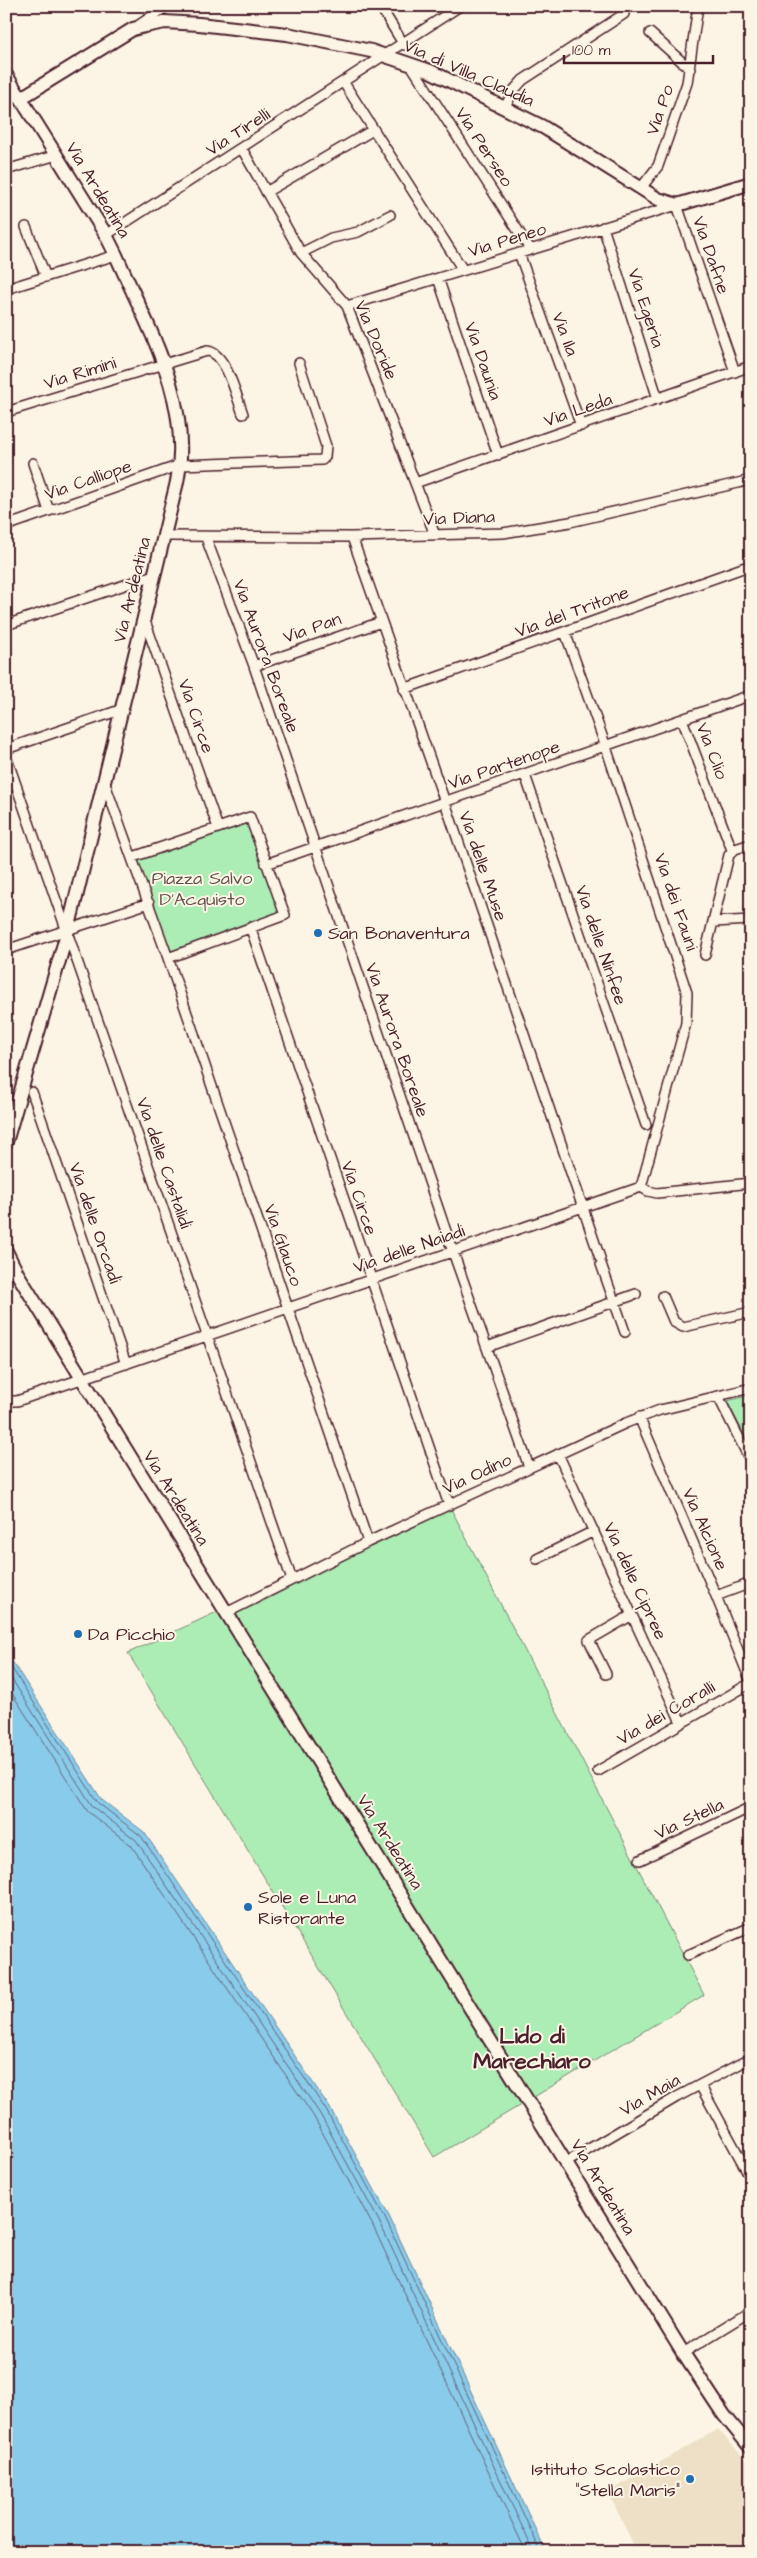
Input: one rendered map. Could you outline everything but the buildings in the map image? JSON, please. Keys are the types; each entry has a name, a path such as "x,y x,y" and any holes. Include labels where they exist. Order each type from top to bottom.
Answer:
{"main road":[{"name":"Via di Villa Claudia","path":"21,98 132,29 171,22 255,29 319,39 409,63 505,107 570,142 662,201 677,204"},
{"name":"Via Ardeatina","path":"6,75 106,235 116,255 164,364 177,414 180,465 103,778 68,930 6,1142"},
{"path":"677,204 751,183"},
{"name":"Via Ardeatina","path":"6,1251 17,1273 567,2162 683,2353 724,2415 751,2448"}],"street":[{"path":"132,29 167,6"},
{"path":"380,6 404,44"},
{"name":"Via Tirelli","path":"106,235 387,56 460,6"},
{"name":"Via Po","path":"641,188 658,166 690,69 698,6"},
{"path":"505,107 514,90 523,80 624,14"},
{"path":"650,33 690,69"},
{"name":"Via Perseo","path":"409,63 530,249"},
{"path":"344,83 372,130 463,270"},
{"path":"266,192 372,130"},
{"name":"Via Doride","path":"242,148 301,253 347,306 435,535"},
{"path":"6,170 57,155"},
{"name":"Via Peneo","path":"347,306 677,204"},
{"name":"Via Dafne","path":"677,204 735,372"},
{"path":"301,253 331,238 358,232 390,215"},
{"path":"26,227 46,277"},
{"name":"Via Egeria","path":"603,227 658,399"},
{"name":"Via Ila","path":"519,253 581,426"},
{"path":"6,289 116,255"},
{"name":"Via Daunia","path":"438,278 498,455"},
{"name":"Via Rimini","path":"6,412 204,352 217,354 223,362 243,414"},
{"name":"Via Calliope","path":"6,526 180,465 315,461 324,458 326,446 299,363"},
{"name":"Via Leda","path":"415,483 751,366"},
{"path":"33,463 49,511"},
{"name":"Via Diana","path":"164,536 206,538 352,537 478,535 521,531 751,480"},
{"name":"Via delle Muse","path":"352,537 445,802 625,1332"},
{"name":"Via Aurora Boreale","path":"206,538 254,666 453,1252 529,1467"},
{"name":"Via del Tritone","path":"404,689 751,566"},
{"path":"6,625 154,575"},
{"name":"Via Circe","path":"143,616 218,828"},
{"name":"Via Pan","path":"254,666 381,622"},
{"name":"Via dei Fauni","path":"565,632 686,984 688,998 686,1023 641,1187"},
{"name":"Via Partenope","path":"266,864 751,695"},
{"path":"6,749 120,710"},
{"name":"Via Clio","path":"682,720 732,850"},
{"name":"Via delle Castalidi","path":"6,756 68,930 206,1336 292,1580"},
{"name":"Via delle Ninfee","path":"525,775 646,1125"},
{"path":"103,778 168,958 285,915 250,816 133,857"},
{"path":"705,956 732,850 751,844"},
{"path":"6,950 149,903"},
{"path":"713,922 751,920"},
{"name":"Via Circe","path":"251,929 370,1280 449,1505"},
{"name":"Via Glauco","path":"168,958 368,1542"},
{"name":"Via delle Orcadi","path":"32,1092 126,1364"},
{"path":"641,1187 657,1193 751,1183"},
{"name":"Via delle Naiadi","path":"6,1400 17,1401 641,1187"},
{"path":"486,1347 636,1294"},
{"path":"663,1296 674,1322 683,1327 751,1312"},
{"name":"Via Odino","path":"226,1613 368,1542 639,1418 751,1388"},
{"path":"718,1396 751,1462"},
{"name":"Via Alcione","path":"639,1418 751,1682"},
{"name":"Via delle Cipree","path":"558,1454 681,1722"},
{"path":"538,1559 594,1531"},
{"path":"716,1596 751,1583"},
{"path":"606,1674 589,1640 632,1615"},
{"name":"Via dei Coralli","path":"598,1771 751,1682"},
{"name":"Via Stella","path":"640,1860 751,1807"},
{"path":"688,1954 751,1927"},
{"name":"Via Maia","path":"567,2162 700,2085 751,2058"},
{"path":"700,2085 751,2178"},
{"path":"683,2353 751,2311"}],"shaded area":[{"name":"Istituto Scolastico \"Stella Maris\"","path":"718,2429 751,2466 751,2552 637,2552 608,2492"}],"green space":[{"name":"Piazza Salvo D'Acquisto","path":"250,817 285,915 168,958 133,857"},
{"path":"751,1395 751,1448 727,1401"},
{"path":"449,1505 704,1995 434,2157 128,1653"}],"water":[{"path":"6,1652 102,1800 144,1832 330,2108 389,2216 546,2552 6,2552"}],"place":[{"name":"San Bonaventura","path":"318,933"},
{"name":"Da Picchio","path":"78,1634"},
{"name":"Sole e Luna Ristorante","path":"248,1907"},
{"name":"Istituto Scolastico \"Stella Maris\"","path":"690,2479"}],"district":[{"name":"Lido di Marechiaro","path":"532,2048"}]}
